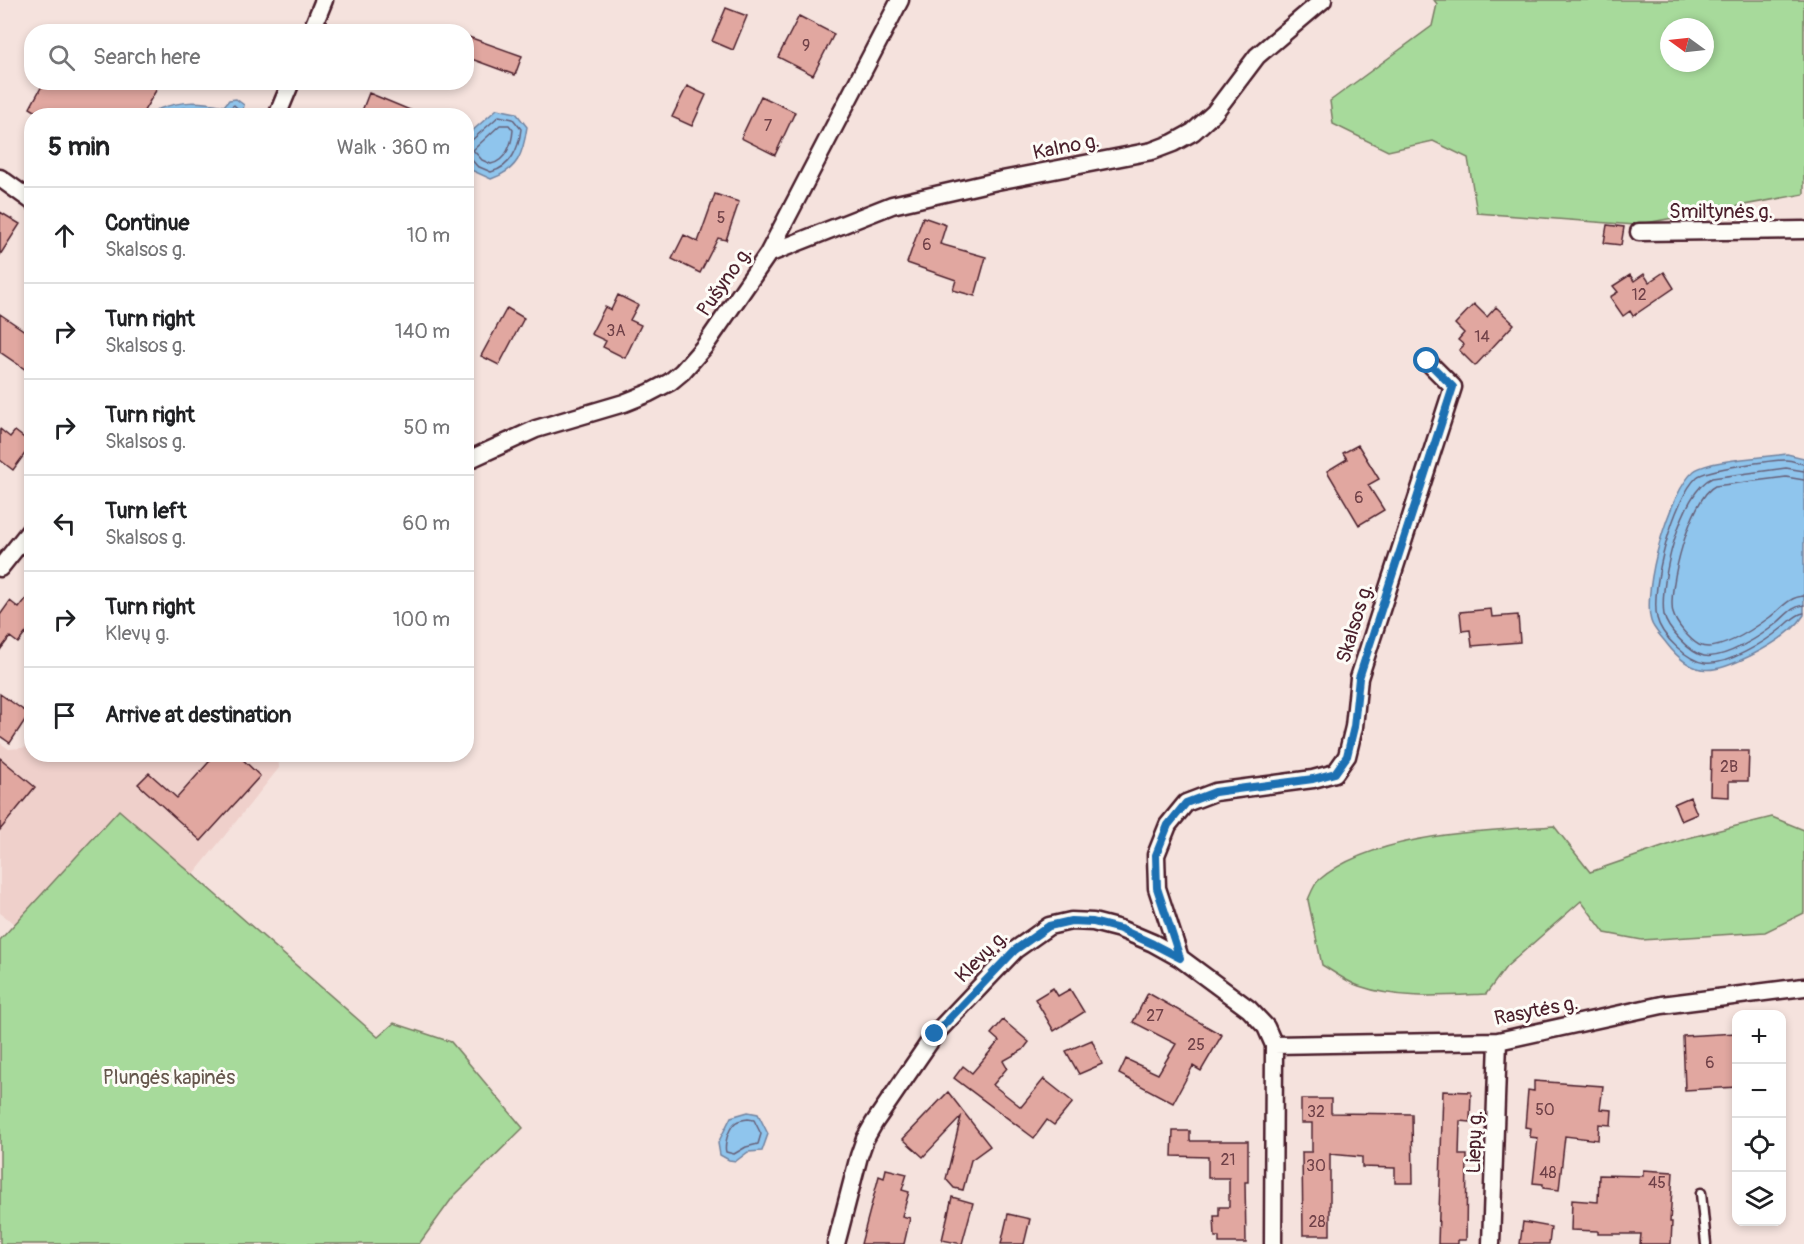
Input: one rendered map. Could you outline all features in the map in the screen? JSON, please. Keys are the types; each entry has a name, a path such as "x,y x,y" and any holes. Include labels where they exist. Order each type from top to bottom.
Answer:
{"street":[{"path":"314,24 324,0"},
{"name":"Pušyno g.","path":"474,457 537,429 624,403 649,393 670,382 682,372 704,347 768,254 900,0"},
{"name":"Kalno g.","path":"768,254 892,205 997,181 1152,151 1173,143 1193,132 1214,113 1257,56 1323,0"},
{"path":"280,108 288,90"},
{"path":"0,179 24,196"},
{"name":"Smiltynės g.","path":"1639,232 1804,230"},
{"name":"Skalsos g.","path":"1180,958 1157,888 1156,855 1168,825 1186,803 1215,792 1313,779 1335,773 1347,756 1354,727 1359,678 1453,387 1427,361"},
{"path":"0,568 24,538"},
{"name":"Klevų g.","path":"836,1244 859,1156 874,1123 935,1034 1015,950 1049,926 1071,921 1093,922 1120,929 1180,958 1249,1009 1266,1027 1274,1045"},
{"name":"Rasytės g.","path":"1274,1045 1498,1041 1662,1005 1804,987"},
{"name":"Liepų g.","path":"1491,1244 1498,1041"},
{"path":"1273,1244 1274,1045"}],"lane":[{"path":"1701,1194 1706,1244"}],"shaded area":[{"path":"0,743 9,749 24,748 24,762 279,762 279,768 193,875 119,810 15,924 0,913"}],"green space":[{"path":"1434,0 1804,0 1804,194 1635,225 1477,213 1468,158 1433,141 1388,151 1333,124 1330,101 1432,26 1437,4"},
{"name":"Plungės kapinės","path":"119,810 378,1037 394,1023 451,1042 523,1128 453,1197 419,1244 0,1244 0,940"},
{"path":"1772,817 1804,830 1804,913 1765,932 1642,940 1605,933 1581,901 1506,967 1486,994 1422,996 1390,993 1354,984 1322,965 1308,900 1310,894 1319,880 1342,864 1369,852 1431,837 1554,826 1590,872 1688,838"}],"water":[{"path":"236,99 244,105 243,108 162,108 173,104 198,102 224,106 229,100"},
{"path":"497,109 516,113 527,127 518,160 507,171 491,179 474,171 474,129"},
{"path":"1787,454 1804,458 1804,615 1787,634 1750,656 1715,669 1696,668 1677,655 1656,630 1651,621 1649,607 1654,565 1675,499 1685,482 1694,471 1701,467"},
{"path":"748,1112 758,1114 768,1134 762,1151 748,1152 736,1161 729,1160 720,1155 718,1143 731,1117"}],"building":[{"path":"726,8 747,16 733,50 712,41"},
{"path":"799,16 834,34 813,75 778,57"},
{"path":"474,39 522,56 515,75 474,60"},
{"path":"687,86 706,95 692,126 672,117"},
{"path":"40,90 156,90 146,108 30,108"},
{"path":"369,93 405,108 363,108"},
{"path":"761,96 795,112 775,155 741,138"},
{"path":"715,194 739,202 726,240 718,238 700,273 672,259 684,235 698,242"},
{"path":"0,212 20,224 0,255"},
{"path":"923,217 946,225 940,244 986,257 975,296 953,290 956,280 907,263"},
{"path":"1607,225 1624,227 1621,245 1604,243"},
{"path":"1664,272 1674,288 1633,316 1630,311 1623,316 1610,297 1618,292 1613,286 1630,275 1634,281 1644,274 1649,282"},
{"path":"618,295 638,305 630,320 641,325 625,358 603,347 606,341 591,334 605,307 611,310"},
{"path":"1474,304 1487,317 1496,307 1514,324 1475,366 1459,350 1464,345 1458,340 1464,333 1455,324"},
{"path":"507,308 524,318 499,365 481,356"},
{"path":"0,314 24,330 24,368 0,352"},
{"path":"0,429 10,437 15,431 24,438 24,455 13,470 0,460"},
{"path":"1358,445 1379,479 1368,485 1384,510 1359,525 1327,471 1347,459 1343,453"},
{"path":"10,601 19,608 24,601 24,635 18,643 10,637 0,650 0,615"},
{"path":"1491,609 1492,617 1518,615 1520,642 1472,646 1470,630 1462,631 1460,612"},
{"path":"0,694 24,711 24,722 10,743 0,736"},
{"path":"1711,751 1749,751 1748,781 1729,781 1729,797 1710,796"},
{"path":"0,758 35,787 0,830"},
{"path":"209,762 245,762 260,776 201,841 138,784 149,773 177,798"},
{"path":"1690,797 1697,814 1681,821 1674,804"},
{"path":"1053,988 1058,996 1070,989 1084,1012 1054,1031 1035,999"},
{"path":"1148,993 1222,1035 1201,1071 1193,1066 1173,1103 1119,1074 1126,1059 1158,1074 1176,1044 1133,1022"},
{"path":"1003,1020 1029,1042 1023,1050 1003,1061 1007,1068 993,1085 1021,1107 1044,1079 1073,1102 1054,1125 1047,1120 1034,1138 954,1078 963,1066 972,1073 999,1041 991,1034"},
{"path":"1732,1033 1732,1087 1685,1090 1683,1036"},
{"path":"1092,1040 1102,1064 1079,1074 1066,1051"},
{"path":"1534,1081 1603,1086 1600,1109 1612,1110 1611,1125 1599,1124 1598,1140 1565,1136 1559,1190 1543,1188 1543,1184 1533,1183 1538,1138 1530,1137 1531,1128 1525,1127 1528,1090 1534,1091"},
{"path":"1443,1091 1471,1092 1470,1122 1460,1121 1459,1155 1467,1155 1466,1240 1458,1240 1458,1244 1438,1244"},
{"path":"948,1092 990,1146 971,1160 963,1190 954,1188 946,1179 961,1117 923,1157 903,1139"},
{"path":"1301,1099 1331,1099 1331,1113 1412,1114 1413,1183 1395,1183 1395,1168 1362,1167 1362,1157 1330,1154 1330,1235 1303,1235 1302,1152 1312,1152 1312,1123 1301,1123"},
{"path":"1173,1131 1190,1131 1190,1141 1248,1141 1248,1182 1245,1182 1246,1243 1219,1243 1219,1237 1215,1237 1214,1216 1219,1216 1219,1207 1229,1207 1229,1178 1208,1178 1208,1157 1172,1156"},
{"path":"886,1169 907,1174 902,1190 909,1192 902,1216 910,1218 904,1244 861,1244 879,1176 884,1178"},
{"path":"1643,1170 1673,1172 1671,1244 1640,1244 1641,1234 1598,1234 1598,1231 1571,1230 1572,1200 1598,1202 1599,1175 1643,1176"},
{"path":"952,1197 973,1203 962,1244 942,1240"},
{"path":"1008,1214 1030,1219 1024,1244 1001,1244"},
{"path":"1523,1222 1551,1227 1549,1244 1520,1244"}],"route":[{"path":"935,1034 1015,950 1049,926 1071,921 1093,922 1120,929 1180,958 1157,888 1156,855 1168,825 1186,803 1215,792 1313,779 1335,773 1347,756 1354,727 1359,678 1453,387 1427,361"}]}
